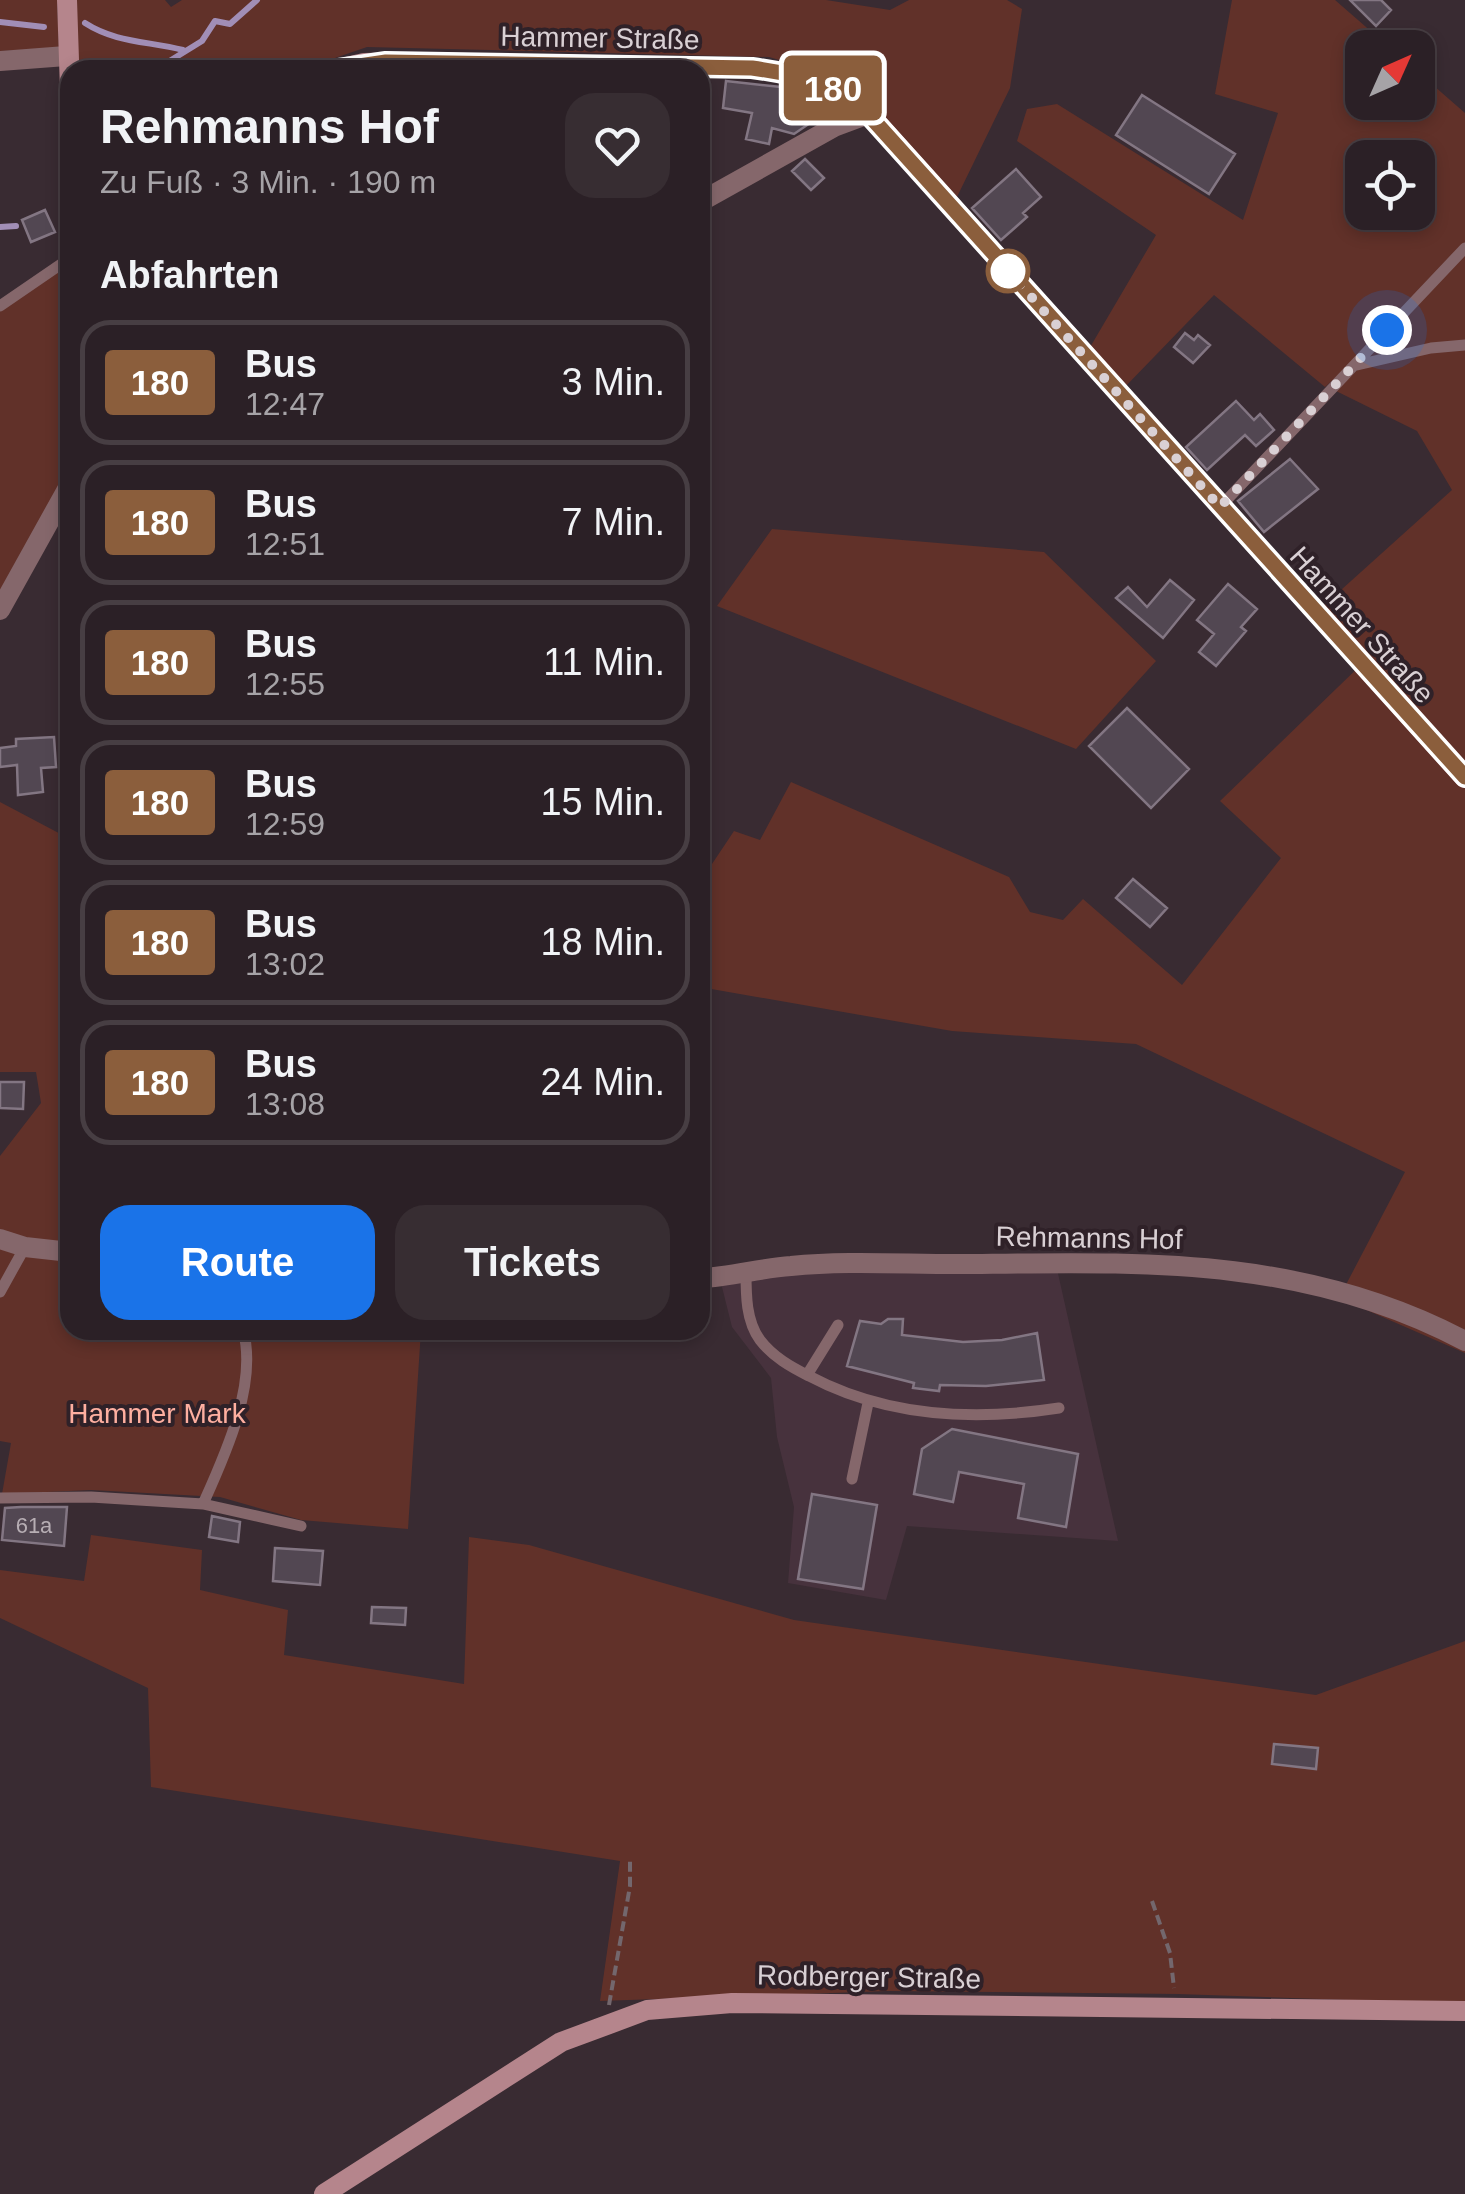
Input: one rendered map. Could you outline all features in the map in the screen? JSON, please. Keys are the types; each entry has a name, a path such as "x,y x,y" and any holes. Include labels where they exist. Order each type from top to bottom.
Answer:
{"main road":[{"path":"66,0 66,60"},
{"name":"Hammer Straße","path":"710,67 752,68 824,84 846,95 868,114 1465,778"},
{"name":"Rodberger Straße","path":"324,2194 562,2042 647,2010 732,2003 1465,2011"}],"street":[{"path":"0,60 66,56"},
{"path":"710,196 834,126 868,114"},
{"path":"0,610 60,502"},
{"path":"0,1239 60,1251"},
{"name":"Rehmanns Hof","path":"710,1277 791,1266 1054,1263 1154,1264 1254,1272 1360,1296 1465,1341"}],"lane":[{"path":"1220,507 1465,248"},
{"path":"0,306 60,265"},
{"path":"1345,374 1372,360 1465,344"},
{"path":"0,1292 25,1247"},
{"path":"746,1272 749,1316 758,1338 778,1359 868,1403 954,1414 1060,1408"},
{"path":"807,1375 838,1325"},
{"path":"203,1504 226,1453 240,1407 246,1340"},
{"path":"852,1479 868,1403"},
{"path":"0,1498 91,1497 203,1504 301,1526"}],"path":[{"path":"611,2024 609,2008 628,1902 630,1857"},
{"path":"1152,1900 1170,1953 1177,2008"}],"shaded area":[{"path":"797,1269 1057,1269 1118,1541 907,1526 886,1600 788,1583 794,1507 777,1437 771,1378 732,1327 721,1283"}],"green space":[{"path":"0,0 57,0 59,49 0,51"},
{"path":"74,0 165,0 171,7 182,0 826,0 890,10 909,0 1007,0 1022,9 1010,88 956,199 863,96 834,76 769,57 367,47 329,60 78,60"},
{"path":"1232,0 1335,0 1369,30 1345,30 1345,120 1435,120 1435,87 1465,113 1465,1353 1339,1298 1405,1172 1136,1044 952,1031 710,989 710,864 734,831 760,840 791,782 1009,877 1030,912 1063,920 1083,899 1182,985 1281,858 1220,801 1367,659 1321,608 1452,490 1417,431 1334,390 1361,367 1418,348 1368,358 1325,387 1214,295 1123,389 1089,349 1156,235 1017,141 1027,109 1057,104 1243,220 1278,113 1215,94"},
{"path":"60,268 60,520 0,607 0,308"},
{"path":"772,529 1044,552 1156,661 1076,749 717,606"},
{"name":"Hammer Mark","path":"0,802 60,834 60,1340 420,1340 408,1529 301,1520 220,1497 91,1490 2,1494 11,1443 0,1441 0,1156 41,1103 36,1072 0,1072"},
{"path":"91,1535 202,1550 200,1590 288,1610 284,1655 464,1684 469,1537 529,1545 794,1620 1316,1695 1465,1641 1465,2004 1178,1994 888,1991 600,2001 620,1861 151,1787 148,1688 0,1618 0,1570 84,1581"}],"building":[{"path":"1350,0 1381,0 1391,10 1376,26"},
{"path":"726,81 781,87 835,106 794,134 772,128 769,144 746,139 752,113 723,108"},
{"path":"1142,95 1235,154 1209,194 1116,135"},
{"path":"805,159 824,178 811,190 792,171"},
{"path":"1016,169 1041,197 1023,213 1027,217 1001,240 972,208"},
{"path":"45,210 55,232 31,242 22,220"},
{"path":"1185,333 1194,340 1198,335 1210,345 1193,363 1174,347"},
{"path":"1236,401 1254,420 1260,414 1274,430 1256,446 1245,435 1207,470 1186,447"},
{"path":"1290,459 1318,489 1264,532 1238,501"},
{"path":"1170,580 1194,600 1163,638 1116,598 1128,587 1147,607"},
{"path":"1228,584 1257,609 1241,627 1246,631 1216,666 1199,652 1214,634 1197,620"},
{"path":"1127,708 1189,769 1151,808 1089,746"},
{"path":"54,737 56,767 41,768 43,792 18,795 17,765 0,767 0,748 16,746 16,739"},
{"path":"1133,879 1167,908 1150,927 1116,898"},
{"path":"0,1082 24,1082 23,1109 0,1108"},
{"path":"888,1319 903,1319 902,1335 963,1342 1037,1333 1044,1380 986,1386 940,1385 939,1391 913,1388 914,1383 847,1366 860,1321 881,1324"},
{"path":"952,1429 1078,1454 1066,1527 1018,1518 1024,1484 959,1472 953,1502 914,1494 922,1449"},
{"path":"812,1494 877,1505 863,1589 798,1579"},
{"path":"67,1507 64,1546 2,1540 5,1508"},
{"path":"212,1516 240,1522 238,1542 209,1537"},
{"path":"275,1548 323,1551 320,1585 273,1581"},
{"path":"372,1607 406,1608 405,1625 371,1623"},
{"path":"1274,1744 1318,1748 1316,1769 1272,1764"}],"waterway":[{"path":"171,60 202,41 215,21 230,24 257,0"},
{"path":"0,22 44,27"},
{"path":"85,23 120,38 183,50"},
{"path":"0,227 16,226"}],"bus line":[{"name":"180","path":"710,66 783,72 824,84 858,103 1465,777"}],"route":[{"path":"1008,271 1220,507 1387,330"}]}
